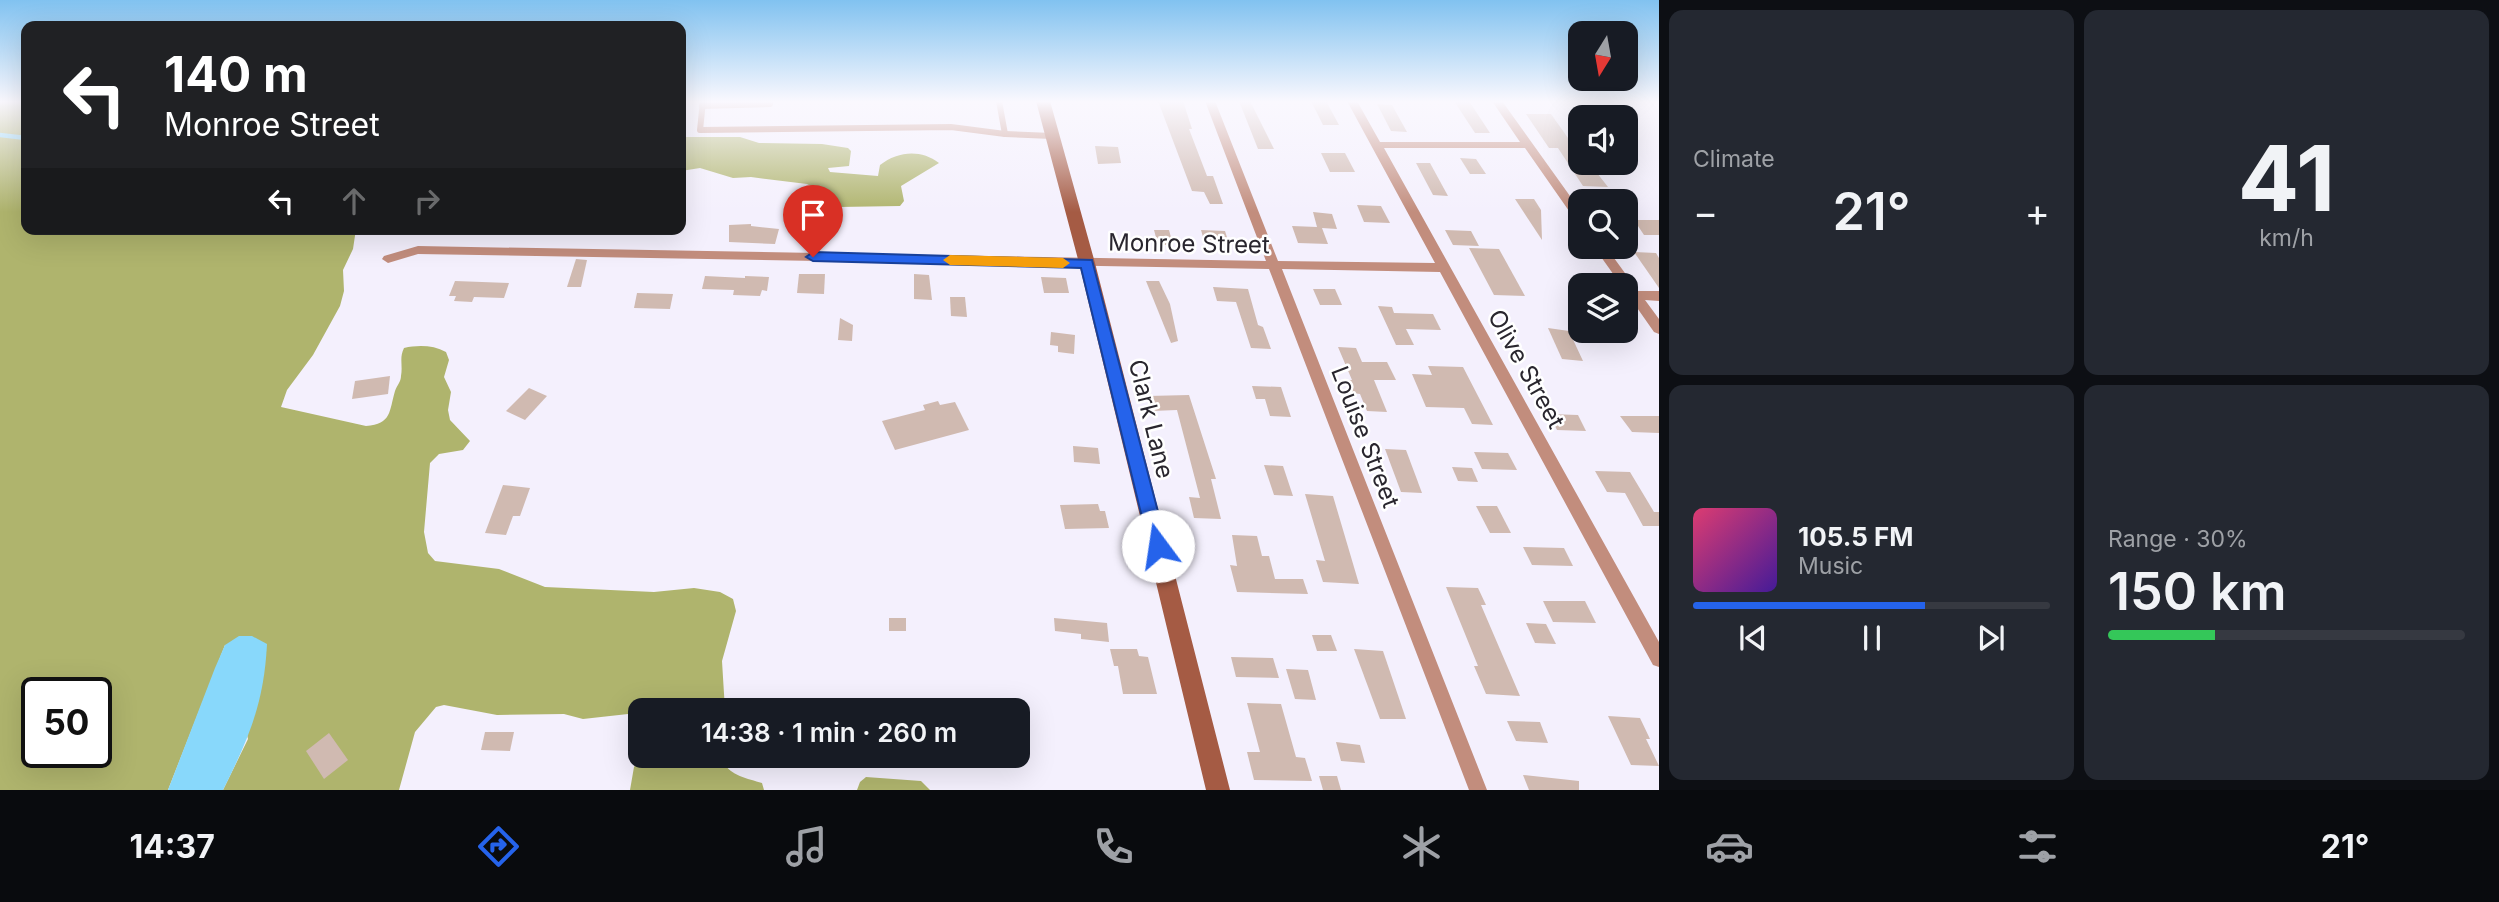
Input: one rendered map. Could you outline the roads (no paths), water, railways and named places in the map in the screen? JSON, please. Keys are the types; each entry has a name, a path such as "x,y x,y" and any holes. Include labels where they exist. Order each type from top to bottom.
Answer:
{"main road":[{"name":"Clark Lane","path":"1053,138 1087,263 1217,790"}],"street":[{"name":"Louise Street","path":"1224,138 1478,790"},
{"name":"Olive Street","path":"1372,138 1659,659"},
{"path":"1523,138 1568,201"},
{"path":"1376,145 1528,145"},
{"name":"Monroe Street","path":"388,259 418,250 1445,268"},
{"path":"1638,295 1659,296"},
{"path":"1638,299 1659,329"}],"water":[{"path":"239,636 252,636 267,644 259,702 240,754 223,790 168,790 225,645"}]}
